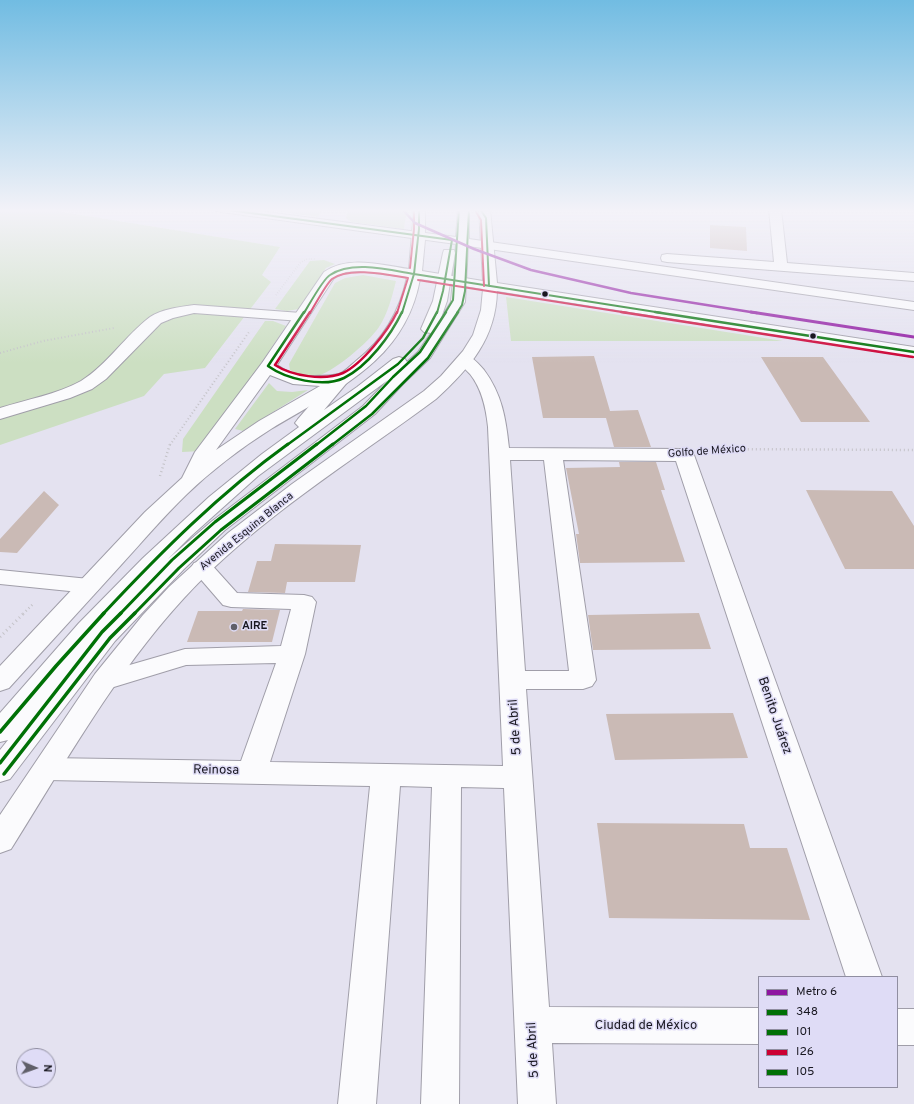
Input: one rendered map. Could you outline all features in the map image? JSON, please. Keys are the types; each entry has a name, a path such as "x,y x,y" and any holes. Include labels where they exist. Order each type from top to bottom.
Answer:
{"street":[{"path":"0,682 151,519 190,481 238,443 342,379 374,353 394,330 406,307 411,295 415,261"},
{"path":"0,732 52,669 101,614 189,526 252,471 376,382 398,364 416,346 430,327 440,301 452,280 454,261"},
{"name":"Avenida Esquina Blanca","path":"0,840 104,682 152,620 202,568 253,524 430,395 451,376 465,360 478,340 488,311 488,261"},
{"path":"596,261 914,306"},
{"path":"703,261 914,277"},
{"path":"780,261 781,267"},
{"path":"190,481 202,456 268,366 329,275 347,268 362,267 452,280 914,352"},
{"path":"796,289 829,279 871,274"},
{"path":"0,771 68,682 106,636 176,564 218,526 369,410 397,380 424,355 458,302 452,280"},
{"path":"0,414 64,394 86,385 100,375 156,320 169,314 194,309 301,317"},
{"name":"5 de Abril","path":"465,360 476,370 483,380 495,405 500,454 537,1104"},
{"path":"268,366 282,376 295,380 314,381 342,379"},
{"path":"279,451 342,379"},
{"name":"Golfo de México","path":"500,454 684,455"},
{"path":"513,680 583,680 553,454"},
{"name":"Benito Juárez","path":"684,455 864,976"},
{"path":"202,568 231,600 304,602 292,654 252,772"},
{"path":"0,576 89,586"},
{"path":"104,682 185,657 292,654"},
{"name":"Reinosa","path":"47,769 519,777"},
{"path":"357,1104 386,774"},
{"path":"440,1104 447,776"},
{"name":"Ciudad de México","path":"533,1025 758,1026"},
{"path":"898,1027 914,1027"}],"path":[{"path":"0,353 42,341 156,320"},
{"name":"Golfo de México","path":"684,455 720,449 914,450"},
{"path":"0,637 55,582"}],"green space":[{"path":"0,261 271,261 262,275 271,282 205,368 164,374 144,396 0,445"},
{"path":"310,261 325,261 335,264 326,268 299,309 287,311 275,309"},
{"path":"363,275 396,281 387,311 379,327 359,349 340,364 322,375 308,377 290,370 289,364 335,283 345,278"},
{"path":"506,297 783,341 511,341"},
{"path":"265,321 273,321 286,326 202,451 182,452 183,439"},
{"path":"269,383 277,391 292,392 308,390 243,431 235,429"}],"building":[{"path":"594,356 610,411 638,410 651,447 614,447 606,418 543,418 532,357"},
{"path":"761,357 823,357 870,422 801,422"},
{"path":"619,462 656,462 665,490 661,490 685,562 580,563 576,534 579,534 566,468 620,467"},
{"path":"806,490 892,491 914,526 914,569 845,569"},
{"path":"44,491 59,505 17,553 0,552 0,539"},
{"path":"275,544 361,545 355,582 287,582 285,593 248,592 257,561 271,561"},
{"name":"AIRE","path":"243,609 280,610 272,642 187,642 198,611 242,611"},
{"path":"699,613 711,649 593,650 588,615"},
{"path":"733,713 748,758 615,760 606,714"},
{"path":"597,823 744,824 750,848 787,848 810,920 609,918"}],"metro line":[{"name":"6","path":"505,261 531,270 631,293 914,337"}],"transit line":[{"name":"I26","path":"410,268 411,261"},
{"name":"I01","path":"414,274 415,261"},
{"name":"348","path":"0,732 94,623 195,520 253,470 294,439 380,379 407,356 423,338 436,316 446,278 449,261"},
{"path":"0,763 102,632 172,560 215,522 366,406 393,377 420,352 453,300 456,261"},
{"name":"I05","path":"4,774 110,638 179,568 221,530 372,414 428,358 462,305 465,291 466,261"},
{"name":"I26","path":"483,261 484,286"},
{"name":"I01","path":"488,261 489,286"},
{"name":"I01","path":"370,267 414,274 407,300 396,324 381,345 371,355 347,376 331,381 307,381 295,379 284,376 268,366 329,275 347,268 370,267"},
{"name":"I26","path":"370,272 408,278 401,302 391,324 368,352 347,370 333,376 297,375 283,370 275,365 332,279 348,273 370,272"},
{"name":"I01","path":"414,274 914,352"},
{"name":"I26","path":"418,280 913,357"}],"place":[{"name":"AIRE","path":"234,627"}]}
